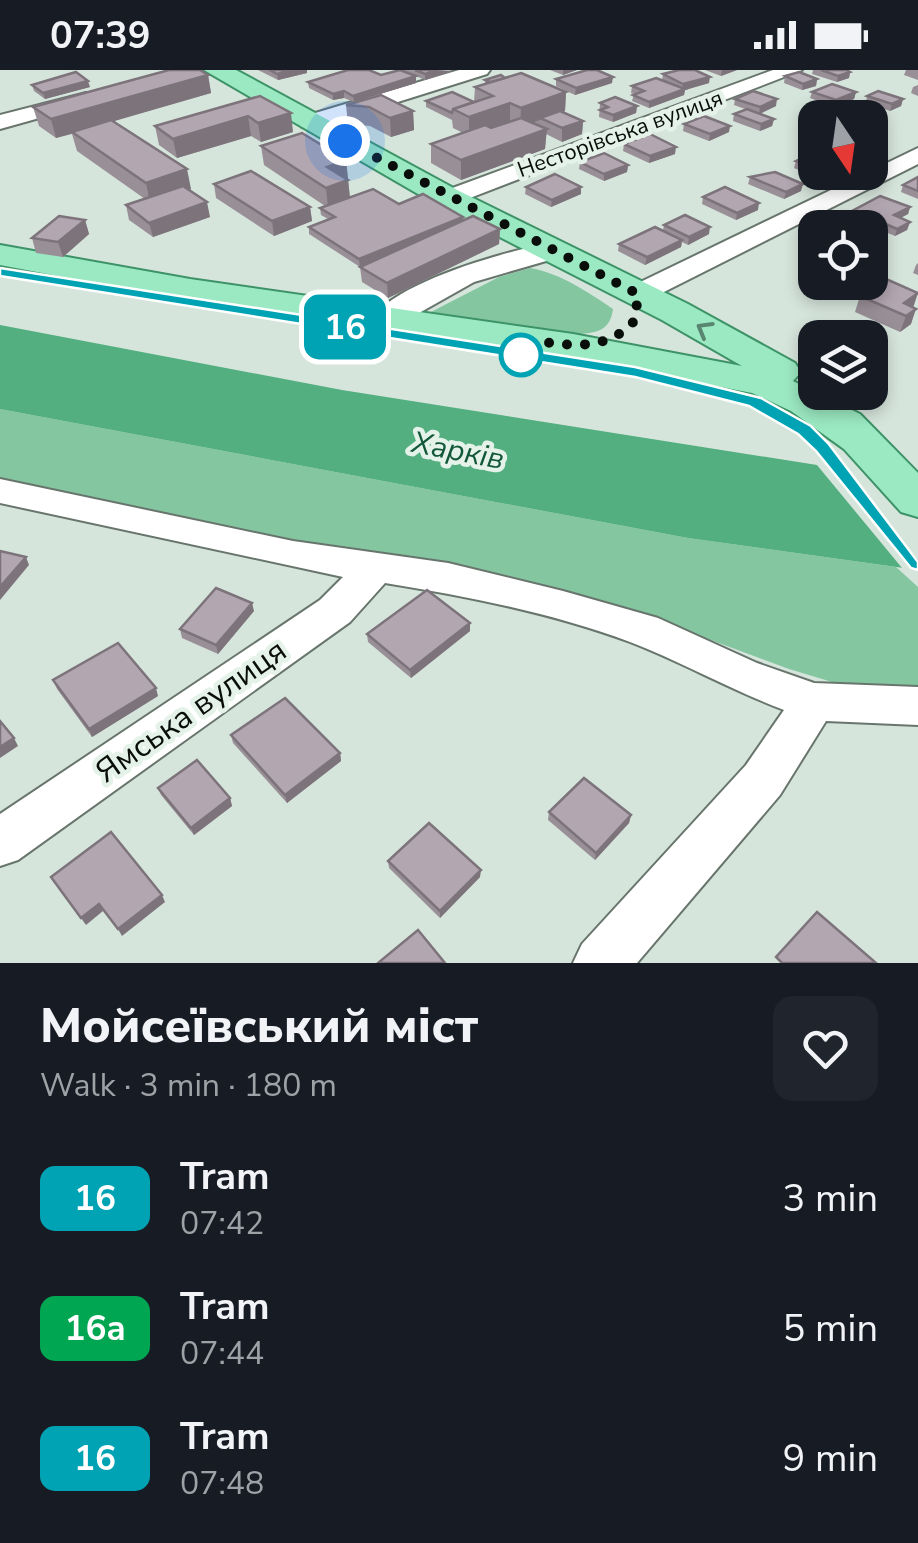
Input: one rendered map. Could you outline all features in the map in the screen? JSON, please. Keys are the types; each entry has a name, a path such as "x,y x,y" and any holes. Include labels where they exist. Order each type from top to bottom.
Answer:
{"main road":[{"path":"218,70 448,198 638,294 780,372 868,445 918,500"},
{"path":"0,255 385,320 573,346 766,384 806,402 868,445"},
{"path":"573,346 610,340 625,331 635,320 638,294"}],"street":[{"path":"310,122 480,70"},
{"name":"Несторівська вулиця","path":"448,198 792,70"},
{"path":"0,122 113,92"},
{"path":"638,294 918,156"},
{"path":"385,320 411,303 508,259 550,251"},
{"path":"0,491 374,569 448,578 643,630 742,676 814,702 918,706"},
{"name":"Ямська вулиця","path":"0,843 335,611 374,569"},
{"path":"601,963 763,780 814,702"}],"shaded area":[{"path":"530,268 563,279 613,309 608,323 588,333 544,333 427,314 499,277"},
{"path":"0,409 688,538 896,567 918,587 918,692 862,691 789,669 630,610 471,568 374,563 0,483"}],"water":[{"name":"Харків","path":"0,325 342,390 918,481 918,570 688,538 0,409"}],"pier":[{"path":"812,459 918,476 918,575 907,574"}],"building":[{"path":"169,70 200,70 208,75 51,119 33,107"},
{"path":"348,70 369,70 381,75 400,70 416,76 353,96 344,91 333,94 308,82"},
{"path":"587,70 613,77 576,88 556,79"},
{"path":"695,70 710,77 683,84 663,74"},
{"path":"821,70 846,70 850,72 838,76"},
{"path":"76,72 88,81 43,93 32,85"},
{"path":"799,72 817,79 803,84 785,76"},
{"path":"521,73 566,92 521,108 510,103 469,117 453,109 493,96 475,87"},
{"path":"656,78 685,89 649,102 633,95 644,91 632,86"},
{"path":"832,84 856,92 836,100 812,92"},
{"path":"753,91 777,99 760,107 735,99"},
{"path":"878,91 903,99 892,104 867,96"},
{"path":"452,92 474,102 453,109 452,113 426,101"},
{"path":"381,95 413,111 390,118 369,107 346,105"},
{"path":"260,96 291,113 258,123 248,116 173,139 155,126"},
{"path":"615,97 637,106 613,115 600,110 608,107 600,103"},
{"path":"747,109 774,119 761,124 734,114"},
{"path":"560,111 583,121 562,128 540,118"},
{"path":"704,116 730,126 710,134 684,124"},
{"path":"521,118 547,129 461,160 431,144 485,125 491,128"},
{"path":"111,120 187,169 146,183 72,132"},
{"path":"302,133 346,160 327,167 348,180 326,188 261,146"},
{"path":"650,134 676,147 650,156 624,144"},
{"path":"604,153 628,165 604,174 580,162"},
{"path":"251,171 310,207 272,221 214,184"},
{"path":"775,172 798,182 798,186 786,192 750,177"},
{"path":"555,174 581,187 552,200 526,187"},
{"path":"918,177 918,191 903,185"},
{"path":"183,186 207,202 149,223 126,205"},
{"path":"725,187 759,203 737,213 703,197"},
{"path":"373,189 399,204 423,194 463,217 359,259 309,227 335,217 320,208"},
{"path":"880,196 910,207 894,215 910,222 897,229 888,225 888,210 854,210"},
{"path":"685,215 710,227 689,237 664,225"},
{"path":"59,216 85,220 58,242 32,238"},
{"path":"473,216 500,229 387,283 360,267"},
{"path":"655,227 682,240 647,257 619,244"},
{"path":"888,280 918,293 904,303 916,309 906,316 869,300 888,300"},
{"path":"0,551 26,557 0,587"},
{"path":"216,588 252,603 216,645 180,629"},
{"path":"427,590 470,623 410,670 367,634"},
{"path":"118,643 156,688 89,729 53,680"},
{"path":"285,698 340,753 285,795 231,735"},
{"path":"0,721 14,738 0,747"},
{"path":"197,760 230,798 191,828 158,788"},
{"path":"584,778 631,815 596,853 549,812"},
{"path":"429,823 481,870 440,911 388,861"},
{"path":"111,832 162,895 118,929 99,904 81,918 51,877"},
{"path":"817,912 876,963 782,963 776,957"},
{"path":"418,930 445,963 378,963"}],"tram line":[{"path":"0,273 635,372 755,402 804,430 822,447 918,562"},
{"name":"16","path":"0,273 635,372 755,402 804,430 822,447 918,562"}],"route":[{"path":"345,141 482,216 638,294 635,320 610,340 573,346 536,341 521,355"}]}
